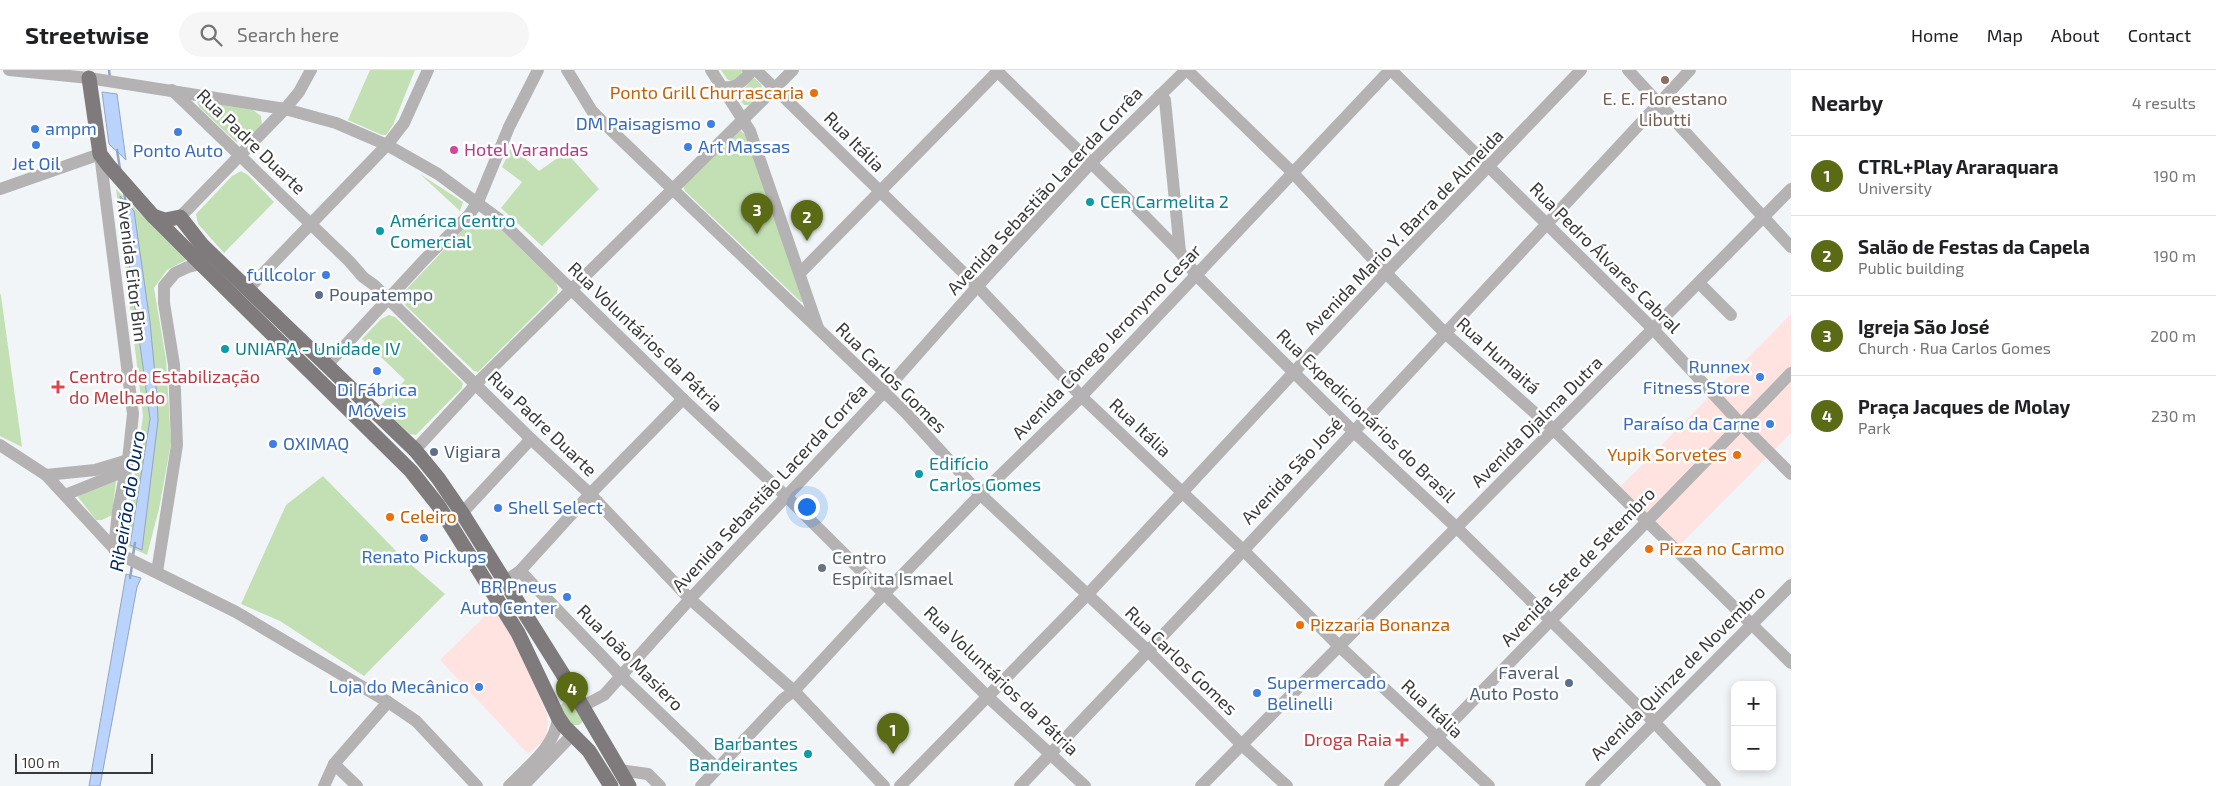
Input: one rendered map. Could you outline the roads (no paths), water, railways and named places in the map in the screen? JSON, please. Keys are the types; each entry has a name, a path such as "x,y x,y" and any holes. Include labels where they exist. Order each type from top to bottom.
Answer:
{"main road":[{"path":"92,76 104,160 153,216 200,264 376,435 438,505 518,633 554,711 589,751 611,786"},
{"path":"153,216 165,220 180,217 202,245 415,450 462,513 574,692 629,786"},
{"path":"554,711 560,694 574,692"},
{"path":"573,734 580,730 586,712"}],"street":[{"name":"Rua Voluntários da Pátria","path":"10,70 92,76 285,109 336,122 387,144 438,174 499,219 683,399 787,496 988,697 1085,786"},
{"path":"180,217 285,109 299,92 311,70"},
{"path":"248,289 387,144 404,123 428,70"},
{"path":"327,365 426,258 469,215 478,202 509,127 538,70"},
{"name":"Rua Carlos Gomes","path":"568,70 592,111 884,392 981,495 1148,651 1242,745 1287,786"},
{"path":"711,70 750,132 818,330"},
{"path":"720,86 729,89 740,84 749,74 748,70"},
{"name":"Rua Itália","path":"756,70 978,287 1081,396 1243,550 1339,646 1489,786"},
{"path":"415,450 476,384 793,70"},
{"name":"Avenida Sebastião Lacerda Corrêa","path":"586,712 604,695 690,599 884,392 1092,162 1186,70"},
{"name":"Rua Humaitá","path":"1186,70 1293,173 1445,333 1553,429 1791,663"},
{"name":"Avenida Cônego Jeronymo Cesar","path":"701,786 783,699 794,691 885,592 1081,396 1195,278 1390,70"},
{"name":"Rua Pedro Álvares Cabral","path":"1390,70 1653,329 1741,424 1791,474"},
{"name":"Avenida Mario Y. Barra de Almeida","path":"900,786 1087,596 1386,273 1580,70"},
{"path":"1628,70 1762,218 1791,247"},
{"name":"Avenida São José","path":"1020,786 1243,550 1690,70"},
{"path":"800,273 998,71"},
{"name":"Rua Expedicionários do Brasil","path":"998,71 1092,162 1180,252 1196,275 1294,373 1457,528 1654,722 1715,786"},
{"name":"Rua Padre Duarte","path":"172,90 590,494 690,599 794,691 884,786"},
{"path":"1160,95 1165,100 1180,252"},
{"path":"0,189 104,160"},
{"name":"Avenida Eitor Bim","path":"104,160 133,414 127,465 118,511 117,551"},
{"name":"Avenida Djalma Dutra","path":"1202,786 1791,189"},
{"name":"Avenida Eitor Bim","path":"152,569 177,445 174,365 164,303 164,286 175,273 200,264"},
{"path":"1699,283 1731,315"},
{"name":"Avenida Sete de Setembro","path":"1390,786 1791,373"},
{"path":"504,582 520,571 590,494 683,399"},
{"path":"462,513 531,439"},
{"path":"0,445 46,475 93,528 117,551 236,612 388,702 416,721 477,786"},
{"path":"46,475 127,465"},
{"path":"65,495 127,465"},
{"path":"93,528 101,527 111,521 118,511"},
{"name":"Rua João Masiero","path":"520,571 620,675 717,768"},
{"name":"Avenida Quinze de Novembro","path":"1591,786 1791,584"},
{"path":"324,786 334,764 388,702"},
{"path":"509,786 552,741 557,727 554,711"},
{"path":"524,786 573,734"},
{"path":"334,764 357,786"},
{"path":"619,770 648,774 660,786"}],"water":[{"path":"102,92 117,94 126,160 109,144"},
{"path":"120,196 134,211 150,322 157,396 158,421 142,550 130,545 150,419"},
{"path":"126,574 141,578 137,587 100,786 89,786"}],"waterway":[{"name":"Ribeirão do Ouro","path":"109,70 110,78"},
{"name":"Ribeirão do Ouro","path":"117,150 120,169"},
{"name":"Ribeirão do Ouro","path":"124,192 126,204"},
{"name":"Ribeirão do Ouro","path":"133,555 135,543"},
{"name":"Ribeirão do Ouro","path":"130,578 132,566"}],"place":[{"name":"E. E. Florestano Libutti","path":"1665,80"},
{"name":"Ponto Grill Churrascaria","path":"814,93"},
{"name":"DM Paisagismo","path":"711,124"},
{"name":"ampm","path":"35,129"},
{"name":"Ponto Auto","path":"178,132"},
{"name":"Jet Oil","path":"36,145"},
{"name":"Art Massas","path":"688,147"},
{"name":"Hotel Varandas","path":"454,150"},
{"name":"CER Carmelita 2","path":"1090,202"},
{"name":"América Centro Comercial","path":"380,231"},
{"name":"Igreja São José","path":"757,234"},
{"name":"Salão de Festas da Capela","path":"807,241"},
{"name":"fullcolor","path":"326,275"},
{"name":"Poupatempo","path":"319,295"},
{"name":"UNIARA - Unidade IV","path":"225,349"},
{"name":"Di Fábrica Móveis","path":"377,371"},
{"name":"Runnex Fitness Store","path":"1760,377"},
{"name":"Centro de Estabilização do Melhado","path":"58,387"},
{"name":"Paraíso da Carne","path":"1770,424"},
{"name":"OXIMAQ","path":"273,444"},
{"name":"Vigiara","path":"434,452"},
{"name":"Yupik Sorvetes","path":"1737,455"},
{"name":"Edifício Carlos Gomes","path":"919,474"},
{"name":"Shell Select","path":"498,508"},
{"name":"Celeiro","path":"390,517"},
{"name":"Renato Pickups","path":"424,538"},
{"name":"Pizza no Carmo","path":"1649,549"},
{"name":"Centro Espírita Ismael","path":"822,568"},
{"name":"BR Pneus Auto Center","path":"567,597"},
{"name":"Pizzaria Bonanza","path":"1300,625"},
{"name":"Faveral Auto Posto","path":"1569,683"},
{"name":"Loja do Mecânico","path":"479,687"},
{"name":"Supermercado Belinelli","path":"1257,693"},
{"name":"Praça Jacques de Molay","path":"572,713"},
{"name":"Droga Raia","path":"1402,740"},
{"name":"Barbantes Bandeirantes","path":"808,754"},
{"name":"CTRL+Play Araraquara","path":"893,754"}]}
